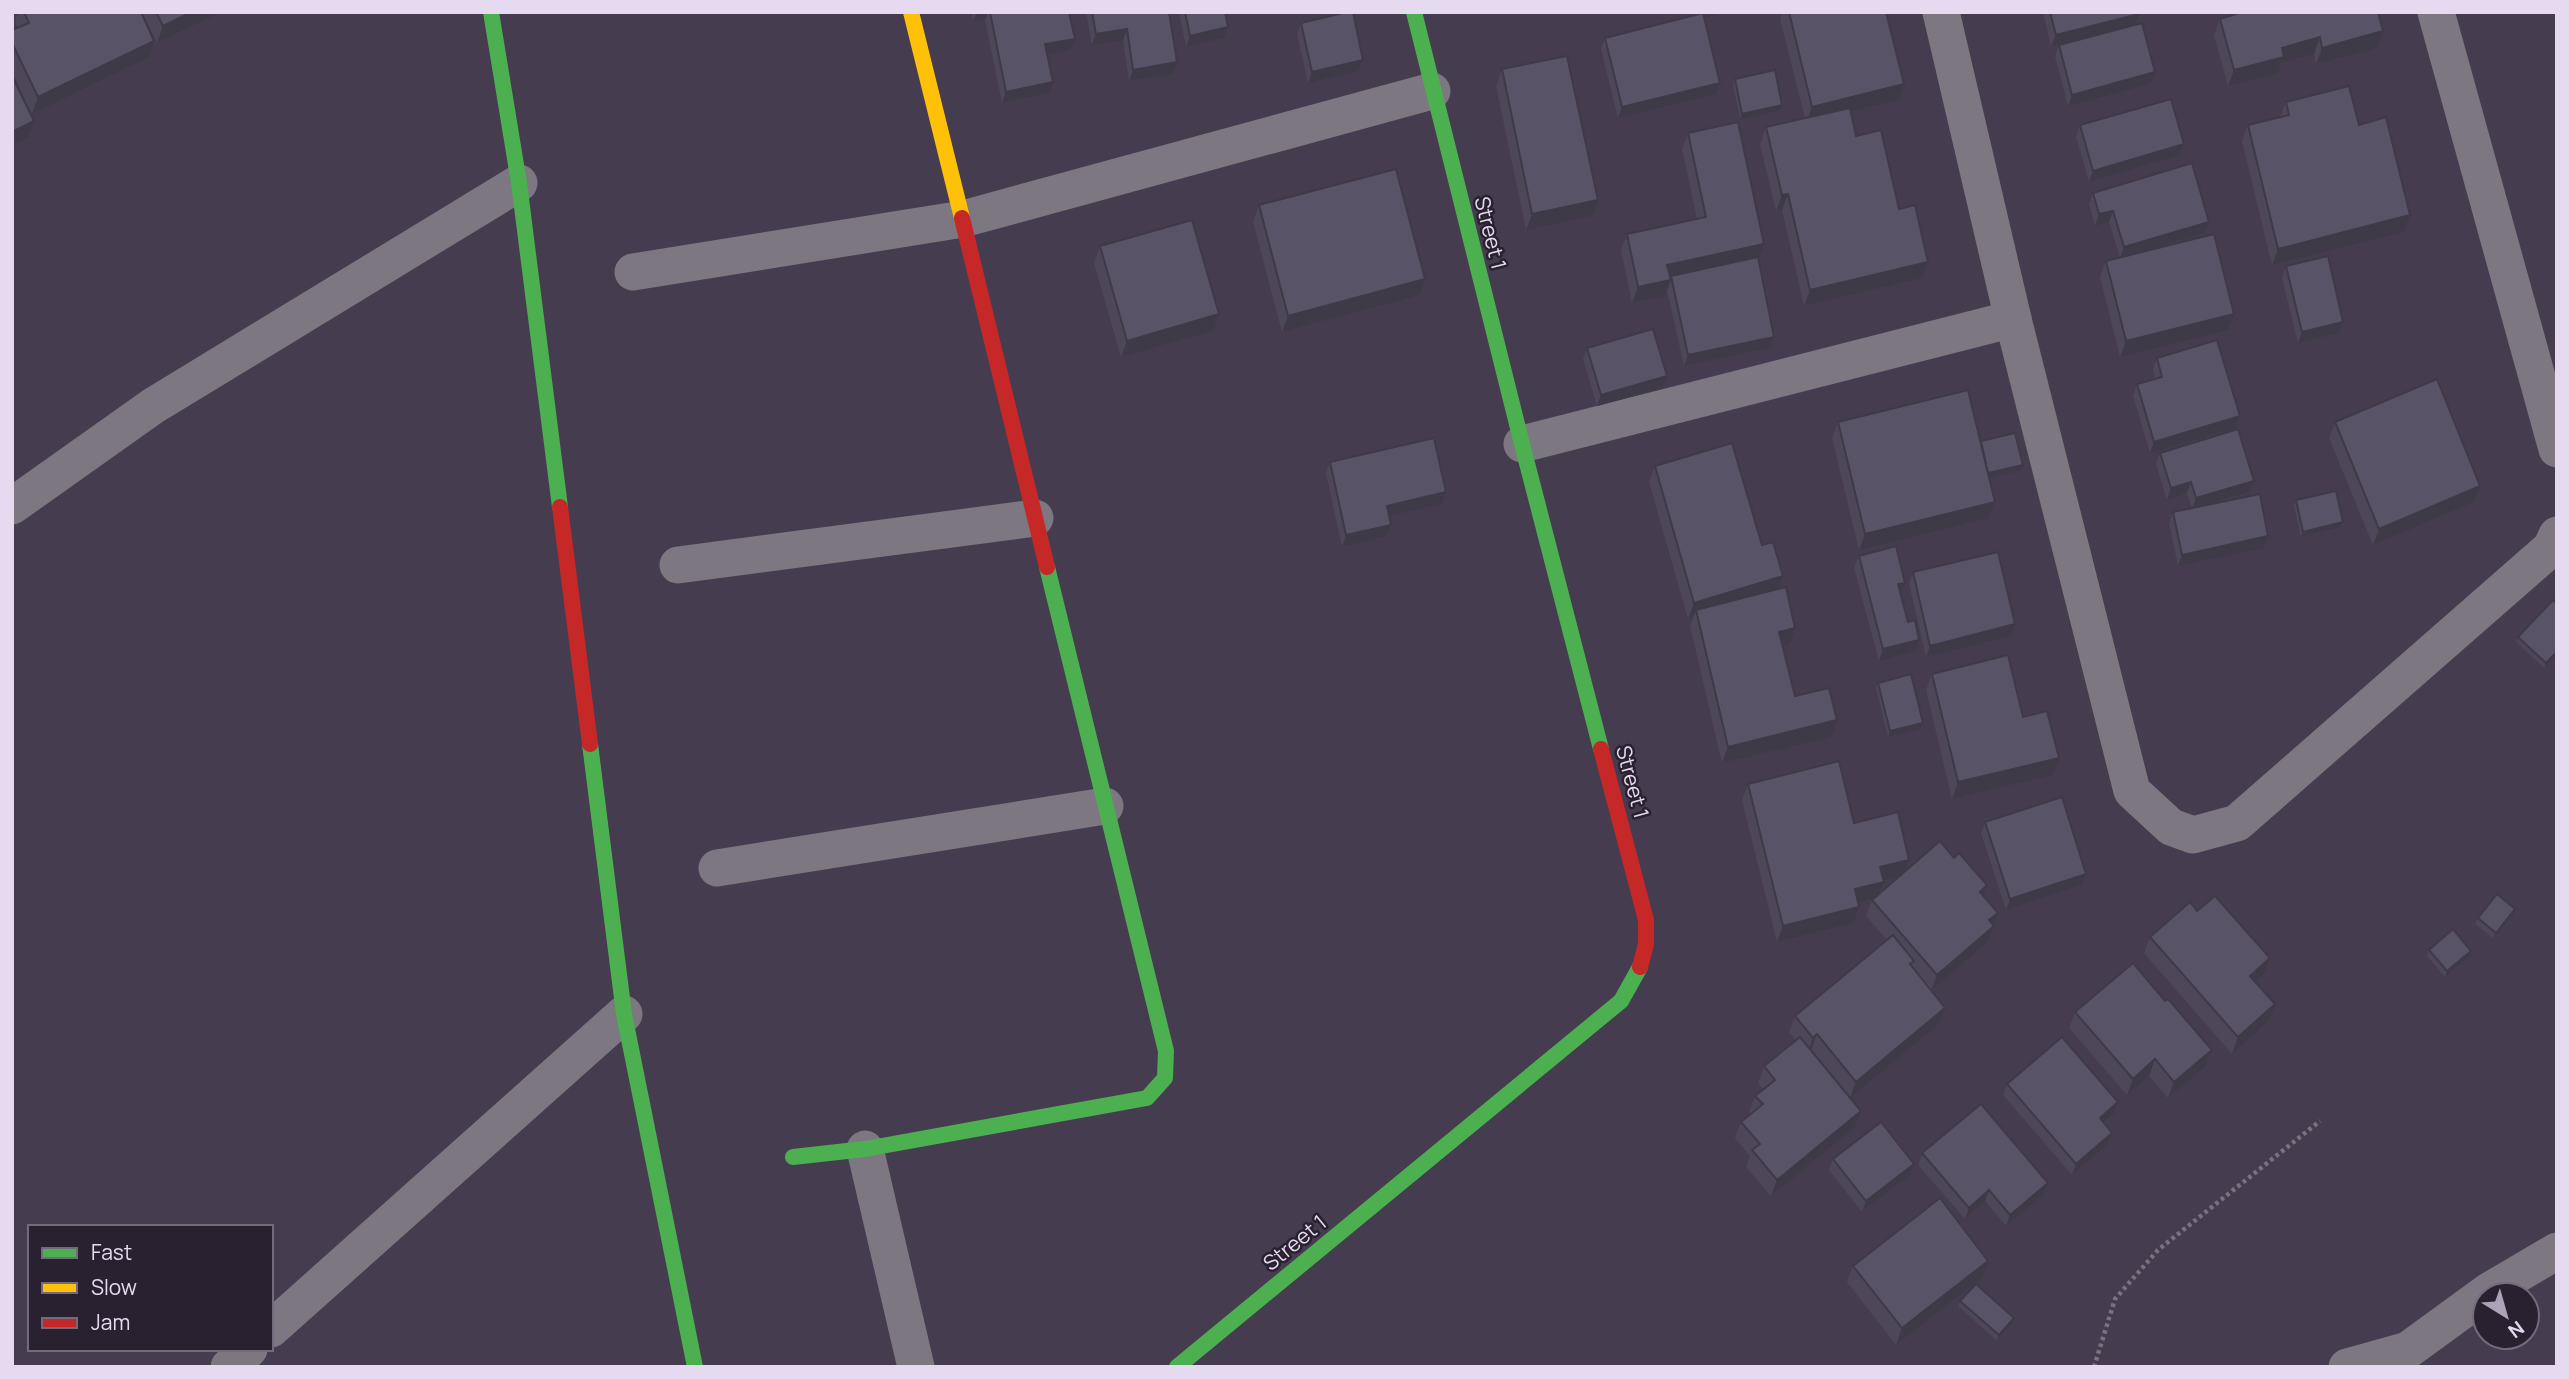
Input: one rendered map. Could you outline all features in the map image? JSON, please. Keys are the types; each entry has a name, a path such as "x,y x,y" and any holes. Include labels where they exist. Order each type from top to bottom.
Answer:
{"street":[{"path":"491,12 519,183 624,1014 695,1367"},
{"path":"793,1157 865,1149 1147,1098 1165,1078 1166,1051 911,12"},
{"name":"Street 1","path":"1177,1367 1621,1001 1637,975 1648,946 1646,920 1413,12"},
{"path":"1941,12 2013,319 2132,791 2171,827 2193,835 2237,823 2551,548 2557,535"},
{"path":"2436,12 2557,449"},
{"path":"633,272 963,219 1432,92"},
{"path":"12,506 153,406 519,183"},
{"path":"1522,444 2013,319"},
{"path":"678,565 1035,518"},
{"path":"717,868 1105,806"},
{"path":"273,1327 624,1014"},
{"path":"865,1149 916,1367"},
{"path":"2347,1367 2408,1350 2489,1291 2557,1251"},
{"path":"229,1367 247,1351"}],"path":[{"path":"2094,1367 2115,1299 2158,1250 2320,1121"}],"building":[{"path":"24,12 141,12 154,41 38,97 12,43 12,30 29,23"},
{"path":"156,12 192,12 163,26"},
{"path":"990,12 1069,12 1075,39 1045,44 1053,82 1006,92"},
{"path":"1092,12 1169,12 1177,62 1133,70 1127,29 1096,34"},
{"path":"1185,12 1225,12 1228,27 1190,36"},
{"path":"1353,12 1363,60 1312,72 1301,23"},
{"path":"1789,12 1886,12 1904,84 1812,107"},
{"path":"2050,12 2139,12 2139,14 2056,35"},
{"path":"2242,12 2378,12 2383,31 2322,48 2320,37 2282,48 2284,57 2234,70 2220,19"},
{"path":"1703,13 1720,83 1622,107 1605,38"},
{"path":"2142,23 2155,72 2072,95 2059,45"},
{"path":"1567,56 1598,200 1532,214 1502,69"},
{"path":"1775,70 1782,105 1742,114 1735,79"},
{"path":"12,76 34,121 12,132"},
{"path":"2349,86 2359,125 2386,117 2410,215 2278,249 2248,125 2289,115 2286,102"},
{"path":"2171,99 2184,144 2093,171 2080,125"},
{"path":"1850,108 1856,136 1881,130 1899,209 1915,205 1928,262 1810,290 1788,194 1782,195 1766,127"},
{"path":"1738,122 1764,244 1667,265 1671,280 1638,287 1627,234 1706,217 1688,133"},
{"path":"2192,163 2209,222 2124,247 2113,211 2099,214 2093,193"},
{"path":"1396,169 1425,279 1288,316 1259,205"},
{"path":"1192,220 1219,314 1127,341 1100,246"},
{"path":"2214,234 2234,314 2126,341 2106,261"},
{"path":"2328,256 2343,322 2302,332 2286,266"},
{"path":"1758,257 1774,337 1688,355 1671,276"},
{"path":"1653,329 1667,376 1601,395 1587,348"},
{"path":"2217,340 2240,416 2154,442 2137,384 2162,377 2157,358"},
{"path":"2437,379 2480,486 2379,529 2335,422"},
{"path":"1968,390 1995,502 1865,534 1838,422"},
{"path":"2238,429 2254,481 2196,498 2191,482 2171,488 2160,453"},
{"path":"2015,433 2023,465 1988,473 1981,441"},
{"path":"1434,438 1446,492 1387,506 1391,525 1346,535 1330,462"},
{"path":"1732,443 1762,545 1773,542 1783,576 1694,603 1655,466"},
{"path":"2336,491 2343,522 2303,532 2296,500"},
{"path":"2260,494 2268,536 2182,555 2173,512"},
{"path":"1896,546 1905,583 1898,584 1908,622 1915,620 1919,640 1883,649 1859,556"},
{"path":"1998,552 2015,624 1930,646 1913,572"},
{"path":"1786,587 1795,628 1779,632 1795,696 1829,688 1837,720 1728,747 1696,610"},
{"path":"2553,600 2557,604 2557,652 2546,663 2518,637"},
{"path":"2008,655 2023,717 2047,711 2059,758 1958,782 1932,674"},
{"path":"1911,674 1923,723 1890,731 1878,683"},
{"path":"1839,761 1854,823 1898,812 1909,860 1880,867 1884,882 1855,889 1859,907 1783,926 1748,784"},
{"path":"2062,797 2086,874 2010,899 1985,822"},
{"path":"1940,841 1954,858 1959,853 1987,885 1980,892 1998,913 1989,920 1994,926 1937,975 1872,900"},
{"path":"2497,894 2515,909 2496,933 2478,918"},
{"path":"2215,896 2270,958 2250,976 2275,1004 2238,1037 2150,937 2190,902 2197,911"},
{"path":"2453,929 2471,951 2447,971 2429,950"},
{"path":"1893,935 1914,961 1910,964 1945,1008 1856,1082 1817,1034 1813,1038 1795,1016"},
{"path":"2133,963 2212,1050 2174,1082 2155,1059 2133,1079 2075,1012"},
{"path":"1800,1037 1861,1111 1777,1180 1752,1150 1760,1144 1741,1122 1763,1104 1755,1096 1775,1080 1764,1066"},
{"path":"2062,1037 2118,1102 2100,1118 2112,1133 2076,1164 2007,1084"},
{"path":"1981,1104 2048,1183 2010,1215 1989,1190 1969,1208 1922,1153"},
{"path":"1881,1122 1914,1164 1866,1201 1833,1159"},
{"path":"1940,1198 1988,1261 1902,1328 1853,1266"},
{"path":"1976,1284 2014,1318 1999,1335 1960,1301"}],"traffic: fast":[{"path":"491,12 519,183 560,507"},
{"path":"1414,12 1601,749"},
{"path":"793,1157 865,1149 1147,1098 1165,1078 1166,1051 1047,567"},
{"path":"590,744 624,1014 695,1367"},
{"path":"1177,1367 1621,1001 1640,967"}],"traffic: slow":[{"path":"911,12 962,218"}],"traffic: jam":[{"path":"962,218 1047,567"},
{"path":"560,507 590,744"},
{"path":"1601,749 1646,920 1646,944 1640,967"}]}
